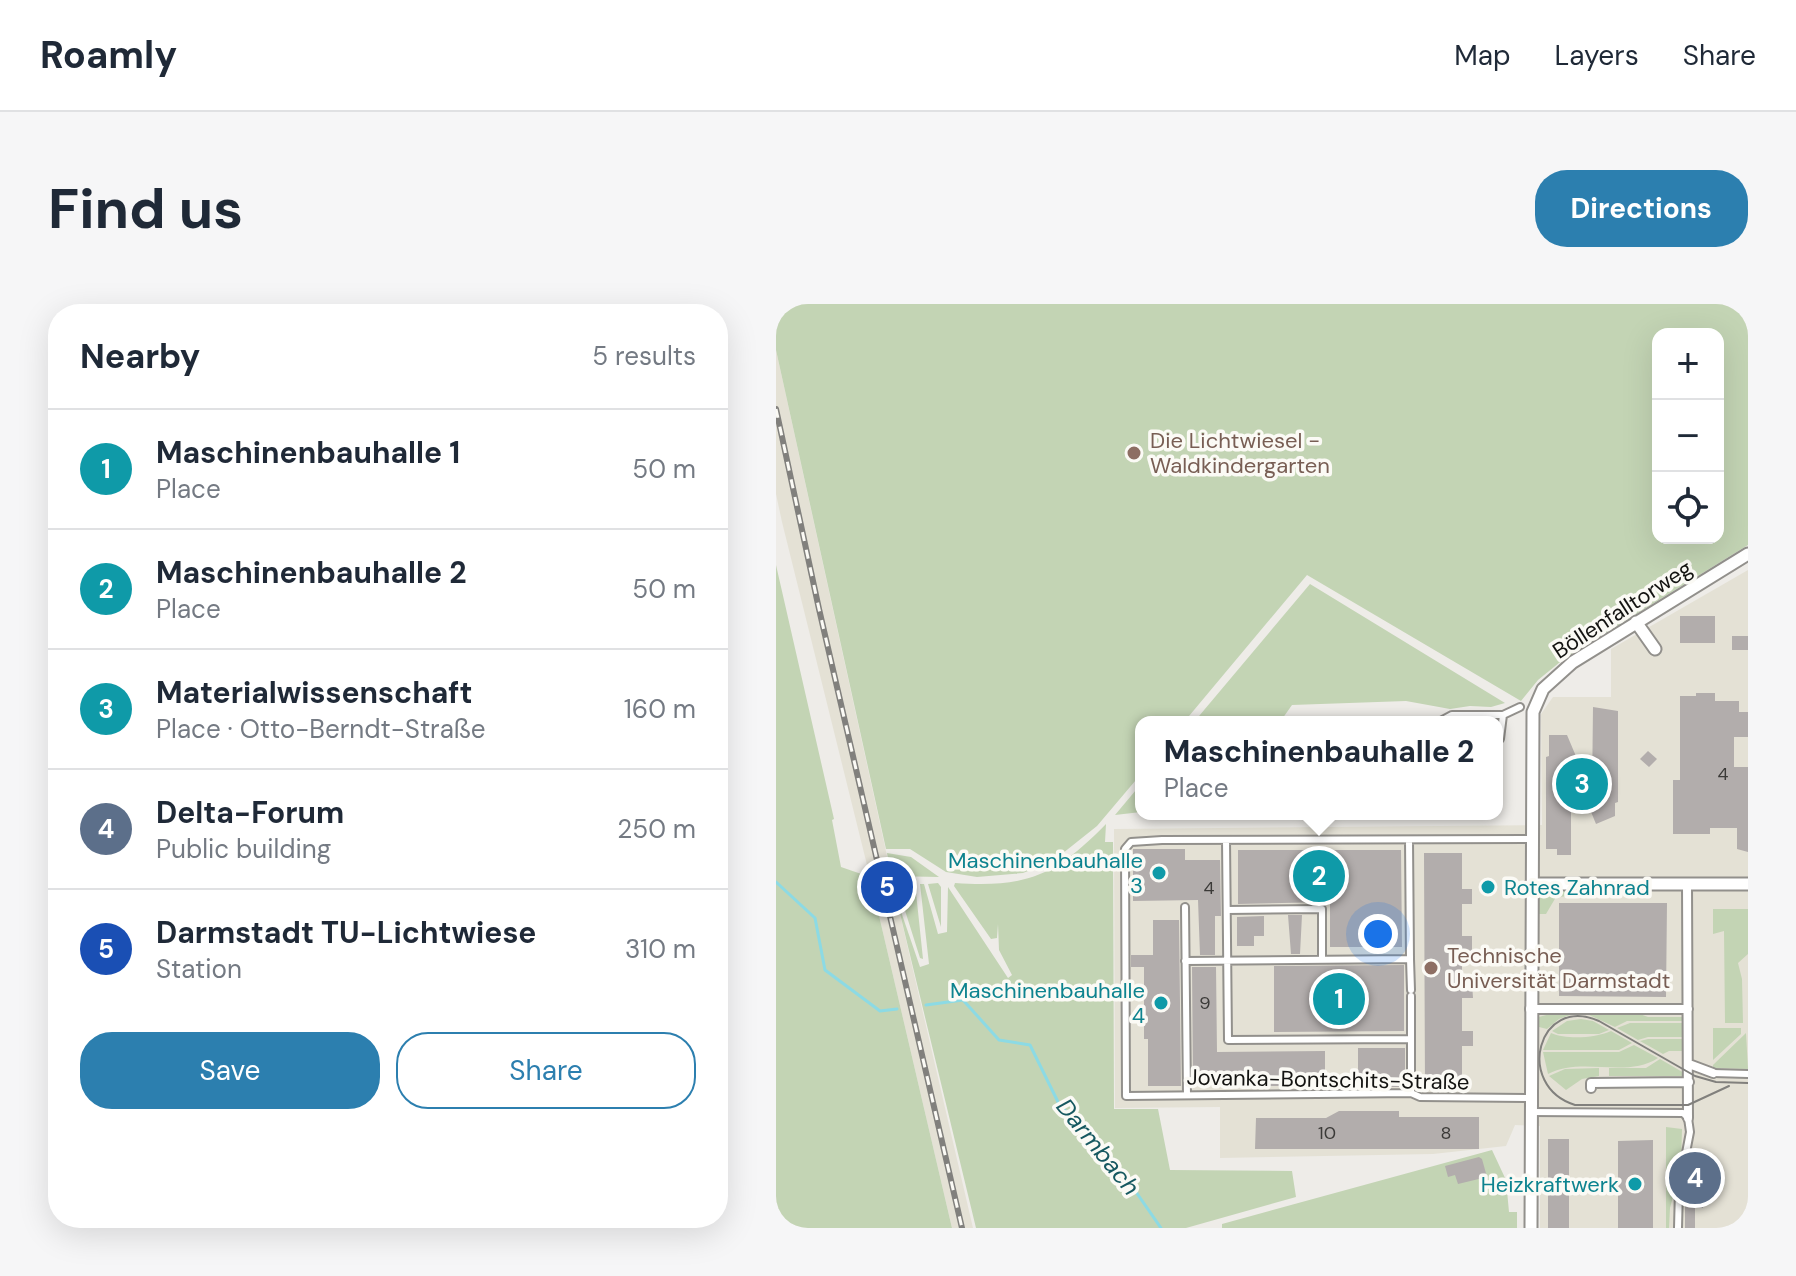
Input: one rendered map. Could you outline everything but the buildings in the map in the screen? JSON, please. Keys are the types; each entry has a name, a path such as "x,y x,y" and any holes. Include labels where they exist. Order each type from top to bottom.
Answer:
{"street":[{"name":"Böllenfalltorweg","path":"1531,839 1533,712 1543,689 1562,670 1748,554"},
{"path":"1636,622 1655,649"},
{"path":"1531,839 1531,1228"},
{"path":"1531,884 1748,884"},
{"path":"1687,884 1688,1118"},
{"path":"1530,1009 1688,1009"},
{"path":"1689,1064 1713,1073"},
{"path":"1591,1088 1591,1083 1689,1082"}],"lane":[{"path":"1450,716 1503,715 1520,707"},
{"path":"1411,1039 1228,1040 1226,840 1531,839"},
{"name":"Jovanka-Bontschits-Straße","path":"1226,840 1131,842 1125,849 1126,1096 1411,1093 1420,1097 1530,1098"},
{"path":"1409,840 1411,1093"},
{"path":"1185,907 1187,1095"},
{"path":"1227,910 1322,909 1322,959"},
{"path":"1185,961 1410,959"},
{"path":"1713,1073 1748,1074"},
{"path":"1530,1112 1675,1112 1688,1118 1690,1132 1679,1189 1678,1228"}],"shaded area":[{"path":"776,350 896,897 973,1228 952,1228 870,877 782,522 776,494"},
{"name":"Technische Universität Darmstadt","path":"1748,570 1748,1228 1540,1228 1540,1126 1515,1125 1506,1146 1433,1154 1220,1158 1220,1107 1115,1108 1114,829 1542,825 1541,714 1553,697 1611,697 1611,649"}],"green space":[{"path":"776,304 1748,304 1748,545 1565,658 1538,680 1521,701 1307,575 1189,716 1135,716 1135,781 1097,826 1053,861 1023,873 977,877 946,872 910,849 886,849 776,350"},
{"path":"776,565 834,819 841,867 870,877 952,1228 776,1228"},
{"path":"1310,584 1505,703 1491,707 1450,709 1406,701 1292,705 1284,716 1199,716"},
{"path":"1135,791 1135,813 1115,815"},
{"path":"1106,824 1105,842 1113,842 1114,1109 1158,1109 1170,1170 1292,1171 1296,1197 1186,1228 976,1228 896,897 920,967 929,964 920,884 924,884 938,934 947,932 948,887 1008,978 1012,975 999,950 998,924 997,938 991,939 954,886 955,883 1002,883 1039,874 1072,855"},
{"path":"887,853 911,857 939,877 891,876"},
{"path":"896,882 915,883 923,959 920,958"},
{"path":"938,883 941,887 941,927 928,884"},
{"path":"1607,889 1607,894 1556,897 1546,914 1536,914 1536,900 1548,890"},
{"path":"1713,909 1748,909 1748,954 1738,963 1742,979 1743,1023 1725,1023 1724,931 1713,934"},
{"path":"1637,1013 1648,1017 1683,1017 1683,1021 1627,1021 1615,1027 1587,1014"},
{"path":"1550,1014 1573,1014 1559,1019 1547,1029 1535,1026 1535,1018"},
{"path":"1567,1021 1593,1021 1609,1030 1599,1034 1558,1034 1552,1031"},
{"path":"1630,1023 1683,1023 1683,1037 1638,1040 1617,1028"},
{"path":"1713,1028 1741,1028 1741,1034 1713,1060"},
{"path":"1611,1031 1632,1043 1619,1050 1543,1050 1551,1033 1581,1037"},
{"path":"1746,1033 1748,1069 1713,1068 1713,1065"},
{"path":"1683,1039 1683,1051 1663,1054 1640,1041"},
{"path":"1634,1045 1658,1058 1632,1067 1575,1067 1548,1074 1543,1052 1619,1052"},
{"path":"1660,1059 1684,1073 1684,1076 1609,1076 1609,1068 1646,1068"},
{"path":"1599,1068 1599,1076 1582,1079 1566,1090 1549,1076 1565,1069"},
{"path":"1666,1127 1682,1129 1681,1166 1670,1208 1669,1228 1666,1228"},
{"path":"1492,1150 1506,1180 1509,1212 1517,1212 1517,1228 1222,1228 1222,1224"}],"waterway":[{"name":"Darmbach","path":"776,882 815,918 825,970 880,1011 897,1009"},
{"name":"Darmbach","path":"926,1005 963,1000 999,1040 1030,1045 1060,1106 1090,1133 1118,1166 1161,1228"}],"tram line":[{"path":"1729,1086 1688,1105 1575,1105 1556,1095 1544,1080 1540,1063 1541,1046 1549,1031 1561,1020 1578,1016 1599,1021 1695,1076 1716,1082 1748,1083"}],"railway":[{"path":"776,409 962,1228"}],"place":[{"name":"Die Lichtwiesel - Waldkindergarten","path":"1134,453"},
{"name":"Materialwissenschaft","path":"1582,784"},
{"name":"Maschinenbauhalle 3","path":"1159,873"},
{"name":"Maschinenbauhalle 2","path":"1319,876"},
{"name":"Darmstadt TU-Lichtwiese","path":"887,887"},
{"name":"Rotes Zahnrad","path":"1488,887"},
{"name":"Technische Universität Darmstadt","path":"1431,968"},
{"name":"Maschinenbauhalle 1","path":"1339,999"},
{"name":"Maschinenbauhalle 4","path":"1161,1003"},
{"name":"Delta-Forum","path":"1695,1178"},
{"name":"Heizkraftwerk","path":"1635,1184"}]}
